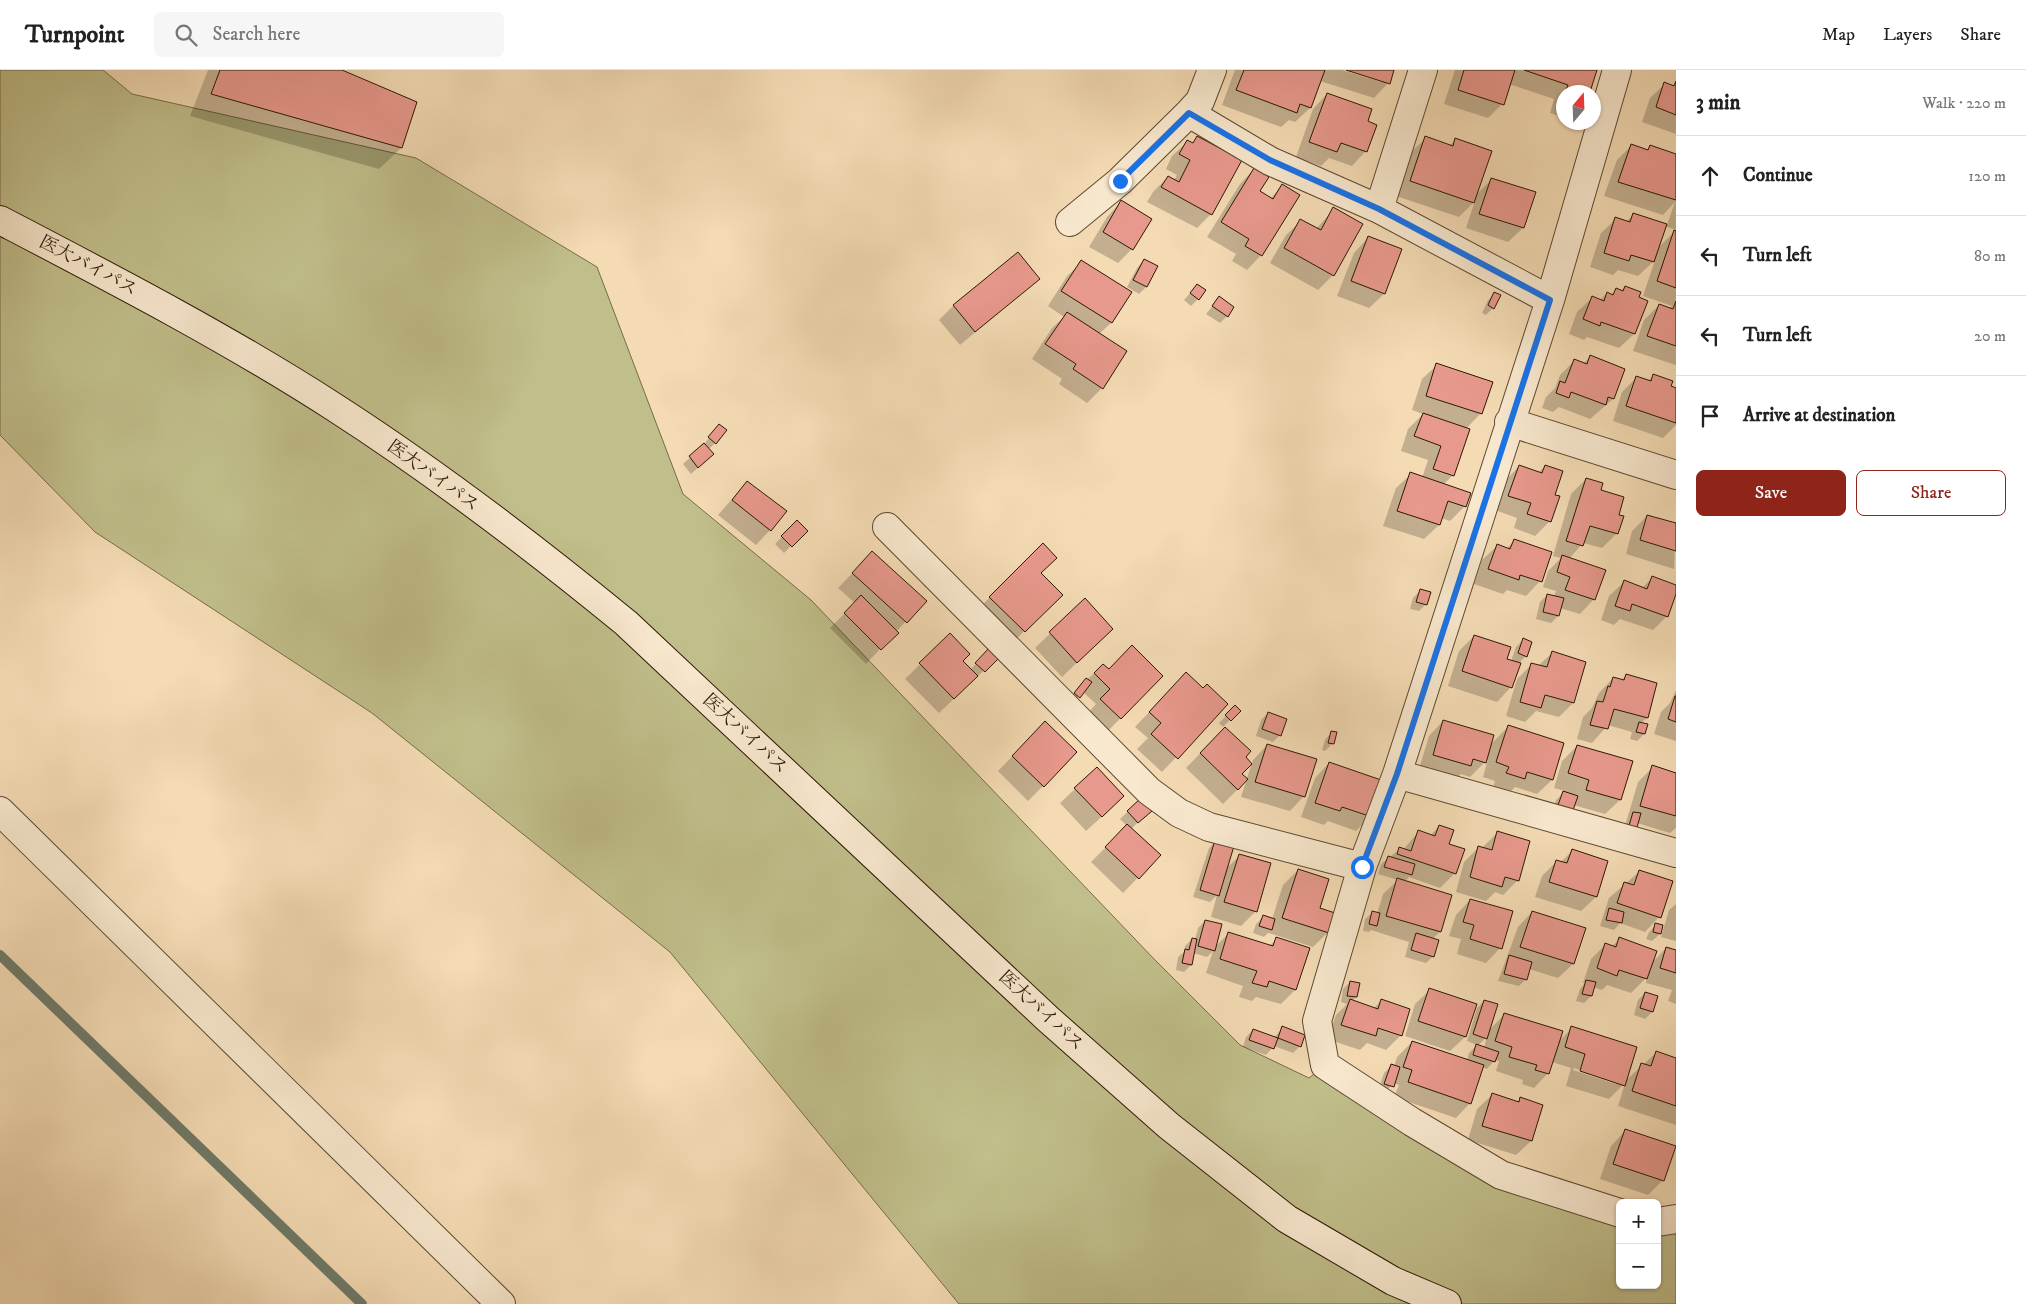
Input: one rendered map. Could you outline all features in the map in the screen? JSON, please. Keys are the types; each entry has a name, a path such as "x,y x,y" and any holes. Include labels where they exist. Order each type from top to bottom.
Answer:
{"street":[{"path":"1070,222 1120,181 1189,113 1200,101 1212,70"},
{"path":"1379,209 1423,70"},
{"path":"1616,1212 1501,1175 1412,1122 1325,1065 1317,1020 1362,867 1397,774 1509,422 1550,300 1617,70"},
{"path":"1189,113 1270,160 1379,209 1550,300"},
{"name":"医大バイパス","path":"0,220 150,300 333,406 421,466 561,570 626,623 1048,1018 1169,1126 1287,1219 1393,1281 1447,1304"},
{"path":"1509,422 1674,470"},
{"path":"887,527 1149,791 1179,813 1209,827 1362,867"},
{"path":"1397,774 1676,853"},
{"path":"0,811 501,1304"},
{"path":"1661,1221 1676,1218"}],"shaded area":[{"path":"0,70 103,70 132,94 416,158 597,267 683,494 811,600 1154,959 1240,1045 1309,1078 1325,1065 1413,1127 1616,1218 1616,1289 1661,1289 1661,1228 1676,1224 1676,1304 959,1304 670,952 372,713 95,532 0,435"}],"building":[{"path":"220,70 342,70 417,102 402,148 211,94"},
{"path":"1244,70 1325,70 1311,108 1300,104 1297,113 1236,90"},
{"path":"1346,70 1394,70 1390,84"},
{"path":"1464,70 1515,70 1504,105 1458,90"},
{"path":"1524,70 1597,70 1592,85 1568,85"},
{"path":"1676,81 1676,115 1656,107 1664,82 1674,86"},
{"path":"1327,93 1372,109 1368,121 1377,125 1367,152 1341,143 1337,152 1309,142"},
{"path":"1197,136 1242,160 1212,215 1161,187 1168,176 1179,182 1190,160 1179,154 1187,140 1193,143"},
{"path":"1425,136 1453,146 1455,138 1492,151 1474,203 1410,181"},
{"path":"1631,144 1648,150 1650,145 1676,154 1676,200 1618,182"},
{"path":"1254,168 1269,177 1260,191 1273,199 1282,184 1300,195 1262,256 1245,246 1249,239 1221,222"},
{"path":"1491,178 1536,192 1524,228 1479,214"},
{"path":"1121,200 1152,219 1133,250 1103,232"},
{"path":"1333,207 1363,224 1334,276 1284,248 1300,219 1321,230"},
{"path":"1633,213 1667,224 1654,262 1631,255 1629,261 1604,253 1615,217 1630,222"},
{"path":"1674,230 1676,231 1676,288 1657,281"},
{"path":"1368,236 1402,249 1385,294 1351,281"},
{"path":"1018,252 1040,279 975,332 953,305"},
{"path":"1144,259 1158,266 1147,287 1133,280"},
{"path":"1081,260 1132,292 1112,323 1061,291"},
{"path":"1197,284 1206,290 1199,300 1190,293"},
{"path":"1625,286 1641,292 1639,297 1648,301 1635,334 1601,322 1600,326 1583,319 1592,296 1604,301 1607,292 1613,295 1616,288 1623,291"},
{"path":"1494,292 1501,295 1494,309 1488,305"},
{"path":"1219,296 1234,307 1228,317 1212,306"},
{"path":"1676,301 1676,346 1647,336 1659,304 1673,309"},
{"path":"1067,312 1127,351 1103,389 1073,369 1076,364 1045,344"},
{"path":"1590,355 1625,369 1614,399 1608,397 1606,405 1571,392 1569,398 1556,393 1560,381 1565,383 1574,359 1587,364"},
{"path":"1436,363 1493,382 1482,414 1426,396"},
{"path":"1653,374 1673,381 1671,386 1676,388 1676,423 1626,406 1636,376 1651,381"},
{"path":"1423,413 1470,429 1454,476 1433,469 1441,446 1414,436"},
{"path":"719,424 727,430 716,444 708,437"},
{"path":"704,443 714,454 698,468 689,456"},
{"path":"1519,465 1542,473 1545,465 1563,471 1555,495 1560,496 1551,522 1527,514 1531,503 1508,496"},
{"path":"1410,472 1471,493 1466,507 1448,501 1440,525 1397,511"},
{"path":"1586,478 1603,483 1601,490 1624,497 1619,515 1624,516 1618,534 1590,526 1583,546 1566,541"},
{"path":"747,481 787,511 771,531 732,500"},
{"path":"1647,515 1676,523 1676,551 1640,540"},
{"path":"797,520 808,531 792,547 781,536"},
{"path":"1514,539 1552,552 1542,582 1520,575 1519,580 1488,569 1497,544 1510,549"},
{"path":"1043,543 1057,558 1041,573 1063,595 1025,632 989,597"},
{"path":"872,551 927,601 907,623 852,573"},
{"path":"1562,555 1606,570 1595,600 1565,590 1570,577 1557,572"},
{"path":"1652,576 1676,585 1676,594 1668,617 1632,604 1630,611 1615,606 1624,580 1647,589"},
{"path":"1420,589 1431,592 1427,605 1416,602"},
{"path":"1547,594 1564,598 1559,616 1543,612"},
{"path":"861,595 899,633 881,650 844,613"},
{"path":"1085,598 1113,629 1077,663 1049,632"},
{"path":"950,633 970,654 963,661 978,676 954,699 919,663"},
{"path":"1474,635 1511,647 1507,659 1521,663 1512,688 1462,671"},
{"path":"1523,638 1532,642 1527,657 1518,653"},
{"path":"1132,645 1163,676 1121,719 1100,699 1110,689 1094,673 1103,664 1109,669"},
{"path":"988,649 998,659 985,672 975,663"},
{"path":"1552,651 1586,662 1574,703 1545,695 1541,708 1520,702 1531,663 1547,667"},
{"path":"1186,672 1203,688 1207,684 1228,704 1178,759 1151,734 1161,723 1149,712"},
{"path":"1626,674 1657,683 1648,718 1614,709 1608,729 1590,725 1597,701 1603,702 1613,677 1624,680"},
{"path":"1086,678 1092,682 1080,698 1074,693"},
{"path":"1676,696 1676,722 1668,719"},
{"path":"1235,705 1241,711 1231,721 1225,715"},
{"path":"1268,712 1287,719 1281,736 1262,729"},
{"path":"1443,720 1494,735 1486,763 1473,759 1471,766 1433,755"},
{"path":"1045,721 1077,752 1044,787 1012,756"},
{"path":"1639,722 1648,724 1645,734 1636,732"},
{"path":"1508,725 1564,743 1553,780 1527,772 1525,779 1506,773 1509,767 1496,762"},
{"path":"1225,727 1251,751 1246,757 1252,764 1242,774 1248,779 1238,790 1200,753"},
{"path":"1331,731 1337,732 1334,744 1328,743"},
{"path":"1267,744 1317,759 1305,797 1255,782"},
{"path":"1577,745 1633,761 1621,800 1586,790 1589,780 1568,773"},
{"path":"1329,762 1384,781 1372,817 1342,807 1340,811 1315,803"},
{"path":"1652,765 1676,773 1676,816 1640,806"},
{"path":"1097,767 1124,796 1102,817 1074,788"},
{"path":"1563,791 1578,796 1572,813 1557,808"},
{"path":"1141,798 1152,811 1138,823 1127,811"},
{"path":"1633,812 1641,813 1636,831 1628,829"},
{"path":"1127,824 1161,855 1139,879 1105,847"},
{"path":"1439,825 1454,830 1449,844 1465,849 1456,874 1397,854 1399,847 1411,851 1418,830 1435,836"},
{"path":"1497,831 1530,841 1519,881 1505,877 1502,887 1470,877 1478,846 1492,850"},
{"path":"1215,840 1234,846 1219,896 1200,890"},
{"path":"1572,849 1608,861 1597,897 1549,882 1556,860 1567,863"},
{"path":"1239,854 1271,863 1257,912 1224,902"},
{"path":"1388,856 1415,864 1412,875 1384,867"},
{"path":"1298,869 1329,879 1320,908 1335,913 1329,933 1282,918"},
{"path":"1639,870 1673,881 1661,918 1617,903 1624,882 1634,885"},
{"path":"1397,878 1452,895 1441,932 1386,916"},
{"path":"1470,899 1513,911 1502,949 1470,939 1474,925 1463,922"},
{"path":"1609,908 1624,912 1622,923 1606,920"},
{"path":"1372,911 1380,913 1377,926 1369,924"},
{"path":"1532,911 1586,928 1574,964 1520,947"},
{"path":"1263,915 1275,919 1272,930 1259,926"},
{"path":"1205,920 1222,924 1215,951 1198,946"},
{"path":"1655,923 1663,925 1661,934 1653,932"},
{"path":"1228,932 1273,946 1276,937 1310,948 1296,990 1269,981 1267,987 1252,983 1257,971 1220,959"},
{"path":"1416,933 1439,940 1434,957 1411,950"},
{"path":"1619,937 1657,951 1647,979 1619,970 1617,976 1597,968 1605,943 1616,947"},
{"path":"1192,938 1197,939 1192,965 1182,963 1185,949 1189,950"},
{"path":"1666,947 1676,950 1676,973 1660,968"},
{"path":"1509,955 1532,962 1527,980 1504,974"},
{"path":"1586,980 1596,982 1592,996 1582,994"},
{"path":"1350,981 1360,983 1357,997 1347,996"},
{"path":"1429,988 1477,1004 1466,1037 1418,1021"},
{"path":"1645,992 1658,996 1653,1012 1640,1008"},
{"path":"1350,999 1378,1009 1381,999 1410,1009 1402,1036 1378,1028 1376,1036 1341,1025"},
{"path":"1484,1000 1498,1004 1487,1039 1473,1034"},
{"path":"1504,1013 1563,1031 1549,1074 1535,1070 1537,1065 1509,1057 1512,1047 1495,1041"},
{"path":"1282,1026 1305,1035 1301,1047 1278,1038"},
{"path":"1571,1026 1637,1047 1625,1086 1580,1071 1585,1054 1565,1047"},
{"path":"1253,1029 1278,1038 1274,1049 1249,1040"},
{"path":"1412,1041 1484,1065 1471,1104 1408,1082 1412,1070 1403,1067"},
{"path":"1476,1044 1499,1052 1495,1062 1473,1055"},
{"path":"1656,1051 1676,1058 1676,1106 1632,1091 1641,1063 1651,1066"},
{"path":"1391,1064 1400,1067 1394,1087 1384,1084"},
{"path":"1492,1093 1519,1102 1520,1097 1543,1105 1532,1141 1482,1126"},
{"path":"1625,1129 1676,1146 1664,1181 1613,1164"}],"waterway":[{"path":"0,955 362,1304"}],"route":[{"path":"1120,181 1189,113 1270,160 1379,209 1550,300 1509,422 1397,774 1362,867"}]}
